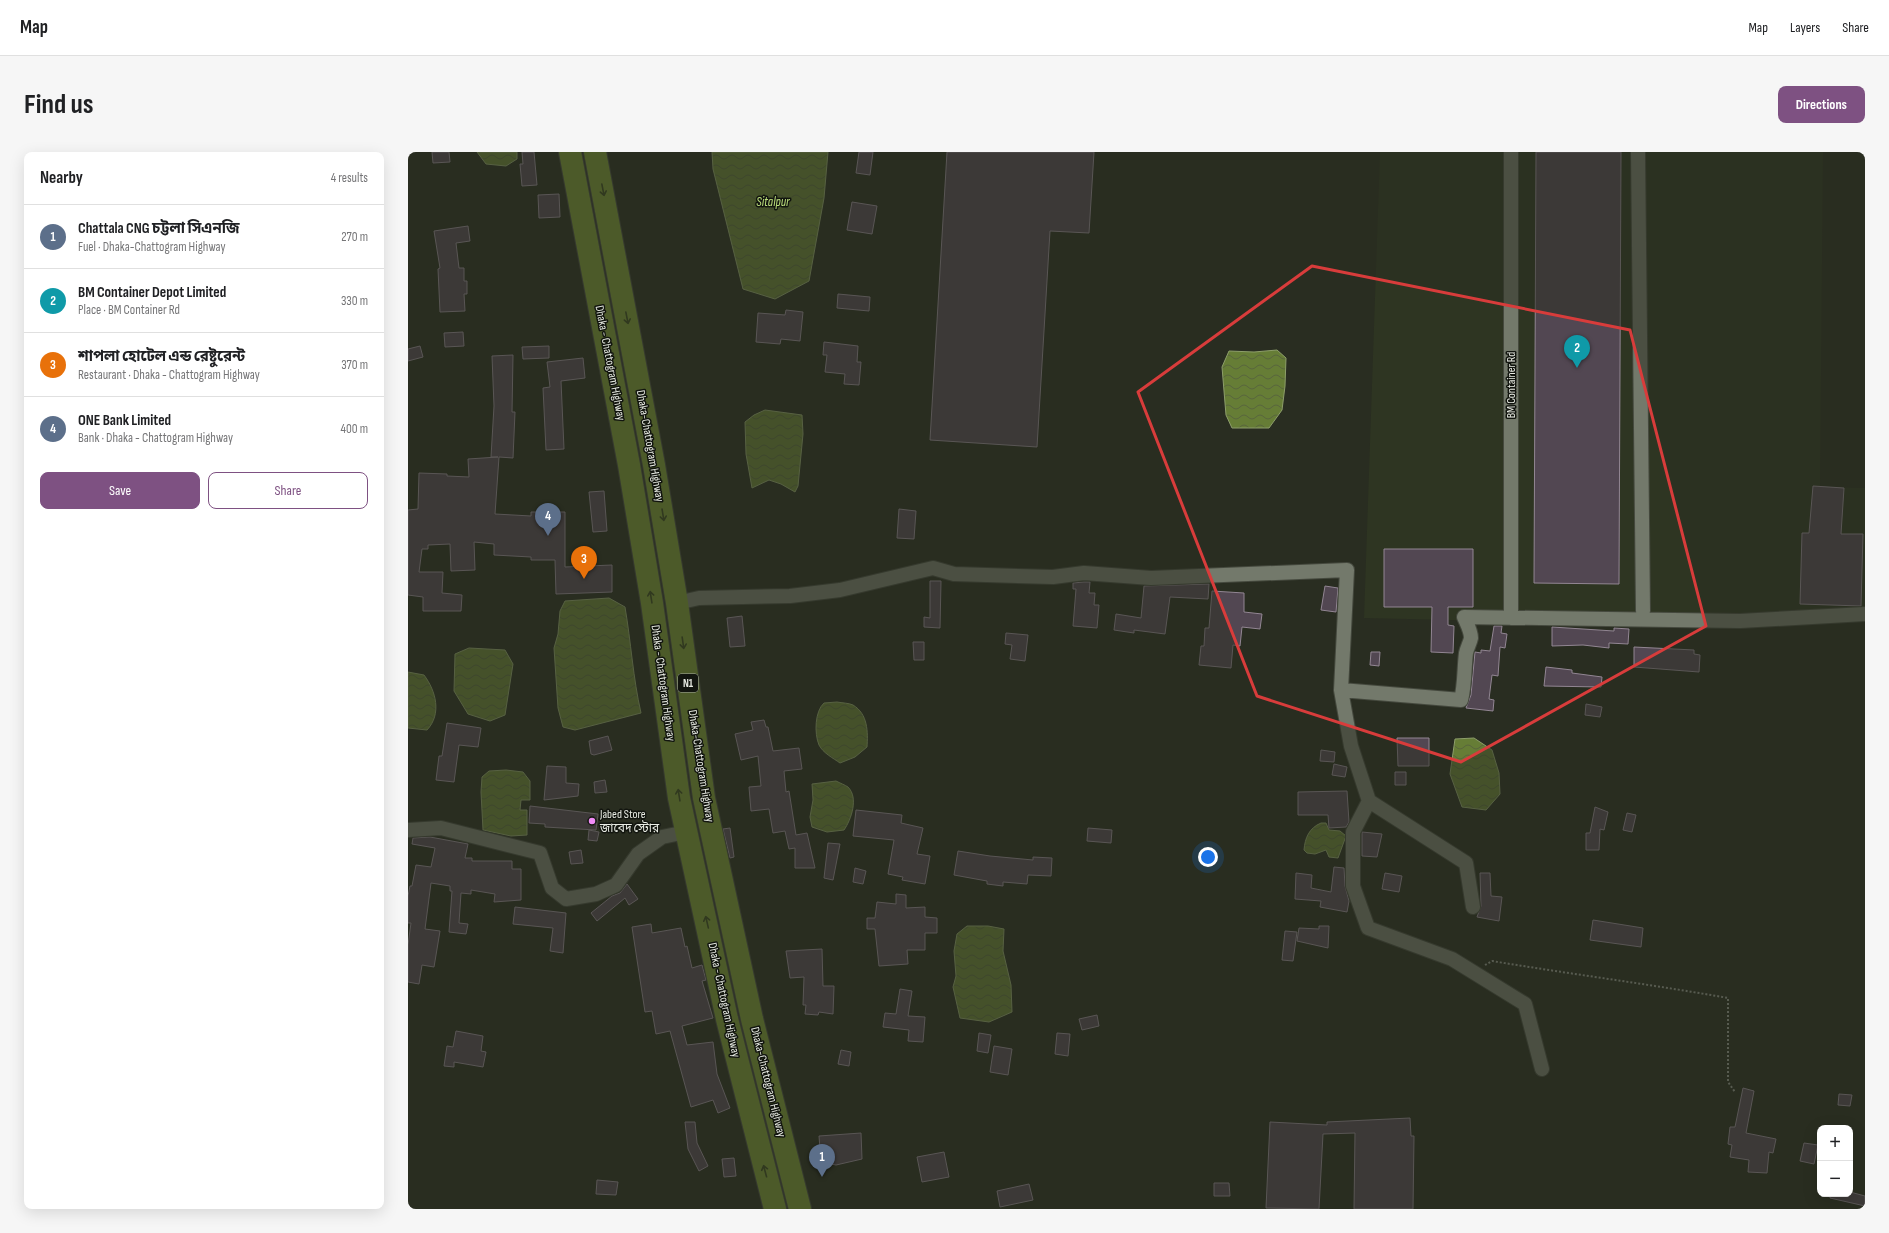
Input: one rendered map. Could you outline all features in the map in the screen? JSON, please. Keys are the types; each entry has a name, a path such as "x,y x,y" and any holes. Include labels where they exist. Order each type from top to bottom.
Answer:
{"highway":[{"name":"Dhaka - Chattogram Highway","path":"570,152 629,465 652,603 679,798 727,1019 775,1209"},
{"name":"Dhaka-Chattogram Highway","path":"595,152 653,457 677,603 704,798 752,1019 800,1209"}],"street":[{"name":"BM Container Rd","path":"1511,152 1511,618"},
{"path":"1638,152 1643,611"},
{"path":"677,603 699,598 790,596 840,590 933,568 954,574 1053,577 1084,574 1151,578 1347,570 1341,690 1351,746 1369,801 1466,863 1473,907"},
{"path":"1341,690 1461,700 1465,683 1464,667 1466,651 1471,639 1464,617 1740,621 1865,614"},
{"path":"1369,801 1353,832 1353,886 1368,928 1452,959 1525,1004 1542,1069"},
{"path":"408,830 441,828 540,853 552,888 566,899 596,894 616,885 638,854 662,837 686,832"}],"path":[{"path":"1472,972 1492,961 1569,974 1636,982 1728,998 1728,1082 1735,1092"}],"highlighted area":[{"path":"1312,266 1630,330 1706,626 1461,762 1257,696 1138,392"}],"shaded area":[{"path":"1380,152 1823,152 1820,487 1865,488 1865,616 1752,627 1364,618"}],"water":[{"path":"477,152 517,152 517,159 506,166 486,164"},
{"name":"Sitalpur","path":"712,152 828,152 824,198 809,281 775,299 743,289 713,169"},
{"path":"1277,350 1286,358 1282,410 1269,428 1232,428 1226,415 1222,367 1229,351 1254,352"},
{"path":"765,410 802,415 803,434 798,486 795,492 781,484 769,480 752,488 746,454 745,422 754,415"},
{"path":"609,598 625,607 641,713 575,730 563,727 558,708 554,648 558,634 560,611 565,601"},
{"path":"469,648 505,650 513,664 505,715 490,721 468,714 454,691 455,654"},
{"path":"408,672 424,675 432,688 436,702 436,710 432,724 427,730 408,728"},
{"path":"837,702 851,704 862,713 866,724 867,735 867,747 855,757 840,763 821,748 816,734 816,722 821,707 824,703"},
{"path":"1474,738 1492,750 1499,773 1500,794 1486,810 1462,807 1450,774 1455,739"},
{"path":"506,770 523,772 530,781 530,800 521,800 520,810 527,810 527,835 511,836 483,830 481,792 482,777 489,771"},
{"path":"836,781 848,787 853,797 853,809 847,826 844,830 827,832 812,827 810,817 813,800 812,784"},
{"path":"1321,823 1326,823 1329,830 1340,831 1346,836 1338,858 1329,857 1326,850 1315,854 1307,853 1304,850 1305,841 1308,834 1313,828"},
{"path":"967,926 988,926 1004,929 1003,951 1011,985 1012,1012 989,1022 960,1018 953,987 956,976 954,951 957,934"}],"building":[{"path":"432,152 449,152 450,162 433,163"},
{"path":"522,152 534,152 537,185 522,186 520,164 523,164"},
{"path":"859,152 873,152 870,175 856,173"},
{"path":"947,152 1094,152 1089,233 1050,231 1037,447 930,440"},
{"path":"1536,152 1621,152 1619,584 1534,583"},
{"path":"559,194 560,217 539,218 538,195"},
{"path":"852,202 877,206 872,234 847,230"},
{"path":"468,226 470,241 456,243 459,268 464,268 464,281 467,281 467,294 464,294 465,311 440,312 438,269 440,268 434,231"},
{"path":"838,294 870,297 869,311 837,308"},
{"path":"786,310 803,312 800,341 781,339 780,344 756,342 758,313 785,315"},
{"path":"463,332 464,346 445,347 444,333"},
{"path":"824,342 858,346 857,362 861,362 859,385 844,384 845,374 825,372 827,355 823,355"},
{"path":"420,346 423,357 408,361 408,349"},
{"path":"549,346 549,358 523,359 522,347"},
{"path":"513,355 512,412 515,412 513,458 499,457 495,514 531,516 531,512 565,512 565,567 612,565 612,592 556,594 555,560 531,560 531,557 494,555 494,544 474,542 475,570 451,571 450,544 428,545 428,549 422,549 419,572 443,572 442,593 462,595 461,611 423,611 423,597 408,595 408,510 418,509 419,473 447,474 447,476 469,477 468,459 498,457 491,457 494,406 492,356"},
{"path":"583,358 585,378 561,381 564,449 546,450 543,388 550,387 547,362"},
{"path":"1813,486 1844,488 1841,534 1863,534 1861,606 1800,604 1802,533 1809,533"},
{"path":"604,491 607,531 593,532 589,492"},
{"path":"899,509 916,511 914,539 897,538"},
{"path":"1384,549 1473,549 1473,607 1448,607 1448,625 1454,626 1453,653 1431,652 1432,607 1384,607"},
{"path":"930,581 941,581 940,628 924,627 924,617 930,618"},
{"path":"1090,582 1089,593 1095,593 1094,605 1099,605 1097,628 1073,626 1076,589 1073,589 1073,583"},
{"path":"1209,584 1208,599 1170,597 1165,634 1134,630 1134,633 1114,630 1116,614 1141,618 1144,586"},
{"path":"1325,586 1338,588 1336,612 1321,610"},
{"path":"1212,591 1244,593 1244,612 1262,614 1260,629 1242,627 1240,646 1233,645 1231,668 1199,665 1201,646 1204,646 1205,628 1209,628"},
{"path":"742,616 745,646 730,647 727,618"},
{"path":"1494,626 1502,626 1501,633 1507,634 1505,648 1500,647 1498,676 1492,675 1489,699 1494,700 1493,711 1466,708 1471,695 1475,652 1481,653 1481,650 1490,651"},
{"path":"1552,627 1614,631 1614,628 1629,629 1628,644 1609,643 1609,648 1583,645 1552,646"},
{"path":"1006,633 1028,635 1025,661 1010,659 1012,645 1005,644"},
{"path":"913,642 924,642 924,660 914,660"},
{"path":"1634,647 1694,650 1694,654 1700,655 1699,672 1634,667"},
{"path":"1371,652 1380,652 1379,666 1370,665"},
{"path":"1546,667 1572,670 1572,673 1602,677 1601,687 1544,686"},
{"path":"1586,704 1602,707 1600,717 1585,715"},
{"path":"764,720 766,727 768,727 773,751 799,748 802,769 784,771 786,792 789,791 796,835 807,833 815,868 795,868 795,848 789,849 785,831 773,833 769,809 751,811 749,787 761,786 758,756 741,760 735,734 753,730 751,722"},
{"path":"447,723 481,728 478,747 459,745 454,782 436,780 439,756 442,756"},
{"path":"608,736 612,750 594,755 591,754 589,741"},
{"path":"1397,738 1429,738 1429,766 1398,766"},
{"path":"1321,750 1335,752 1334,762 1320,761"},
{"path":"1334,764 1347,767 1345,777 1332,775"},
{"path":"547,766 566,767 566,783 579,784 578,796 544,800"},
{"path":"1395,772 1406,772 1406,785 1395,785"},
{"path":"605,780 607,792 595,793 594,782"},
{"path":"1347,791 1349,822 1346,827 1329,828 1328,815 1298,815 1298,792"},
{"path":"530,806 598,814 596,830 545,827 545,824 529,823"},
{"path":"1595,807 1608,812 1604,830 1600,829 1599,850 1586,850 1586,833 1590,833"},
{"path":"856,810 902,815 901,823 923,828 917,854 930,856 925,884 902,880 903,877 888,874 894,840 853,836"},
{"path":"1627,813 1636,815 1632,832 1623,830"},
{"path":"730,828 734,857 730,858 723,829"},
{"path":"1088,828 1112,830 1111,843 1087,841"},
{"path":"589,830 599,832 597,841 588,840"},
{"path":"1362,832 1382,834 1377,857 1362,856"},
{"path":"430,837 468,844 465,858 472,858 472,861 512,861 512,869 521,869 521,900 494,902 495,894 471,890 471,894 461,893 459,923 468,924 466,934 449,932 452,891 450,891 450,886 431,883 425,929 440,931 434,967 422,965 419,984 408,982 408,945 411,923 408,923 408,896 410,886 412,886 416,865 431,867 435,848 412,844 413,838"},
{"path":"828,843 840,844 833,880 824,878"},
{"path":"581,850 583,863 571,864 569,852"},
{"path":"958,851 1033,860 1033,857 1052,858 1051,876 1028,875 1027,884 1003,882 1003,886 987,884 987,881 954,875"},
{"path":"1334,867 1344,868 1345,886 1349,901 1347,912 1320,907 1321,901 1295,899 1296,873 1312,875 1311,888 1331,892"},
{"path":"855,868 866,871 863,884 853,882"},
{"path":"1385,873 1402,876 1399,892 1382,889"},
{"path":"1480,873 1490,873 1491,896 1502,897 1499,921 1477,917 1481,906"},
{"path":"627,884 638,899 629,905 625,898 597,921 591,913 612,896 620,893"},
{"path":"896,894 906,895 906,908 925,907 925,917 937,918 937,933 925,933 925,950 907,950 908,964 879,966 875,929 867,929 867,918 875,918 877,902 896,904"},
{"path":"515,907 566,913 563,953 550,951 553,928 513,924"},
{"path":"1593,920 1643,928 1641,947 1590,940"},
{"path":"651,924 652,933 681,928 692,968 702,965 706,980 702,981 713,1018 682,1026 687,1045 713,1042 717,1074 730,1108 718,1113 713,1100 691,1107 670,1031 656,1034 652,1011 645,1012 632,927"},
{"path":"1319,926 1329,926 1328,948 1297,941 1299,928 1319,929"},
{"path":"1285,931 1297,932 1293,961 1282,960"},
{"path":"822,949 823,986 834,986 833,1014 819,1012 818,1015 805,1014 806,1005 803,1005 804,977 790,978 786,951"},
{"path":"900,989 912,991 908,1016 925,1017 923,1042 908,1041 909,1030 883,1027 885,1013 896,1014"},
{"path":"1097,1015 1099,1026 1082,1030 1079,1019"},
{"path":"456,1031 483,1036 481,1051 486,1052 483,1067 454,1062 454,1067 444,1066 447,1046 453,1047"},
{"path":"979,1033 991,1035 988,1053 977,1051"},
{"path":"1057,1033 1070,1034 1068,1056 1055,1054"},
{"path":"994,1046 1012,1049 1008,1075 990,1072"},
{"path":"841,1050 851,1052 849,1066 838,1064"},
{"path":"1743,1088 1754,1091 1746,1133 1776,1139 1773,1153 1769,1152 1767,1173 1748,1172 1749,1160 1730,1157 1732,1145 1728,1144 1730,1127 1735,1127"},
{"path":"1839,1094 1852,1095 1850,1106 1838,1105"},
{"path":"1410,1118 1411,1136 1414,1136 1413,1209 1354,1209 1355,1133 1323,1134 1319,1209 1266,1208 1270,1122 1327,1125 1327,1122"},
{"path":"685,1122 695,1122 697,1143 708,1166 699,1171 688,1149"},
{"path":"861,1133 862,1159 836,1165 821,1162 819,1136"},
{"path":"1804,1143 1817,1145 1814,1164 1800,1161"},
{"path":"944,1152 949,1177 922,1182 917,1157"},
{"path":"734,1158 736,1176 724,1177 722,1159"},
{"path":"597,1180 618,1182 616,1195 596,1194"},
{"path":"1214,1183 1229,1183 1230,1196 1214,1196"},
{"path":"1029,1184 1033,1200 1000,1207 997,1191"},
{"path":"1853,1193 1865,1196 1865,1206 1830,1198 1853,1197"}],"place":[{"name":"BM Container Depot Limited","path":"1577,368"},
{"name":"ONE Bank Limited","path":"548,536"},
{"name":"শাপলা হোটেল এন্ড রেষ্টুরেন্ট","path":"584,579"},
{"name":"Jabed Store জাবেদ স্টোর","path":"592,821"},
{"name":"Chattala CNG চট্টলা সিএনজি","path":"822,1177"}]}
